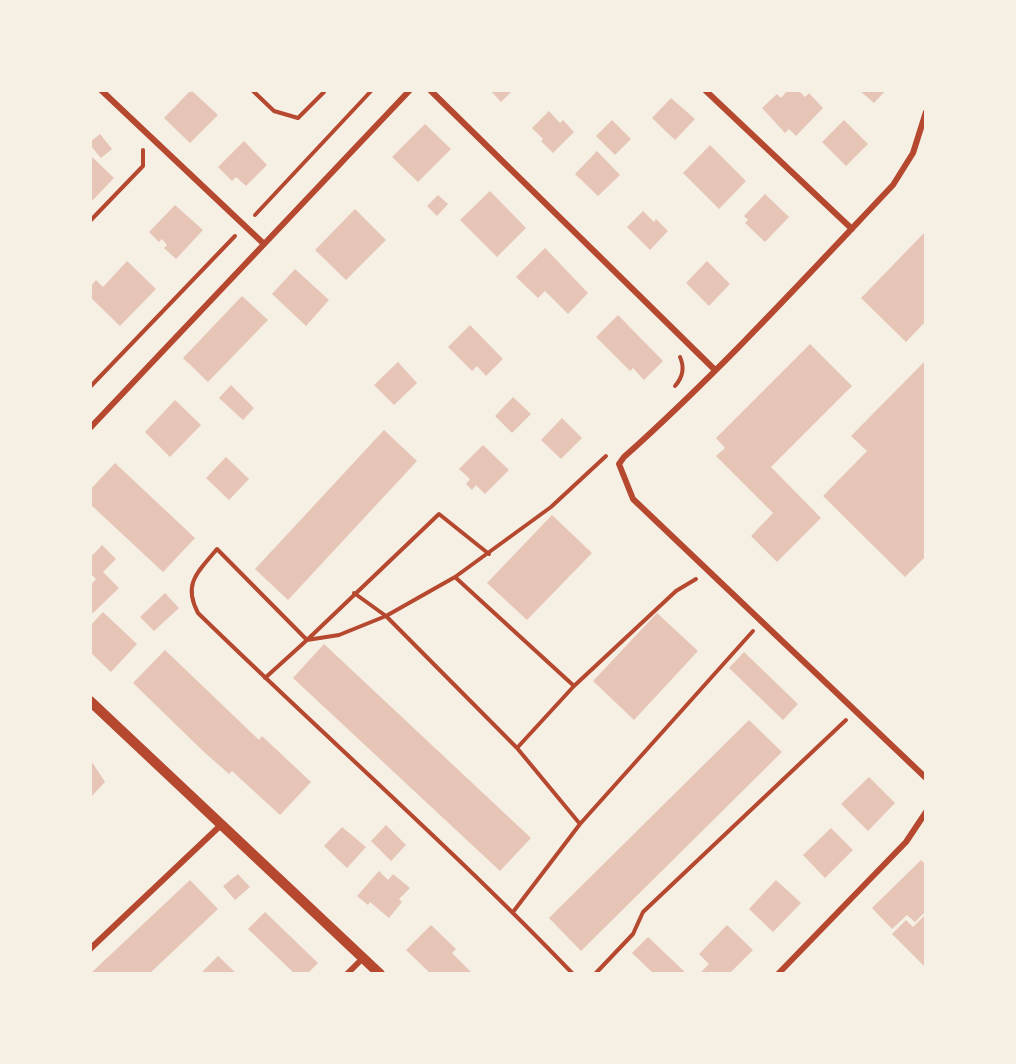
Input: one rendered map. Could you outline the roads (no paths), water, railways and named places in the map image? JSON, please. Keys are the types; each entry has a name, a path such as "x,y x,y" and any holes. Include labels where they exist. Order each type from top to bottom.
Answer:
{"street":[{"path":"101,90 264,244"},
{"path":"90,428 410,90"},
{"path":"430,90 715,370"},
{"path":"705,90 852,229"},
{"path":"926,112 913,153 893,185 715,370 619,464 633,499 926,778"},
{"path":"90,700 380,974"},
{"path":"778,974 906,842 926,812"},
{"path":"90,949 221,825"},
{"path":"346,974 363,958"}]}
